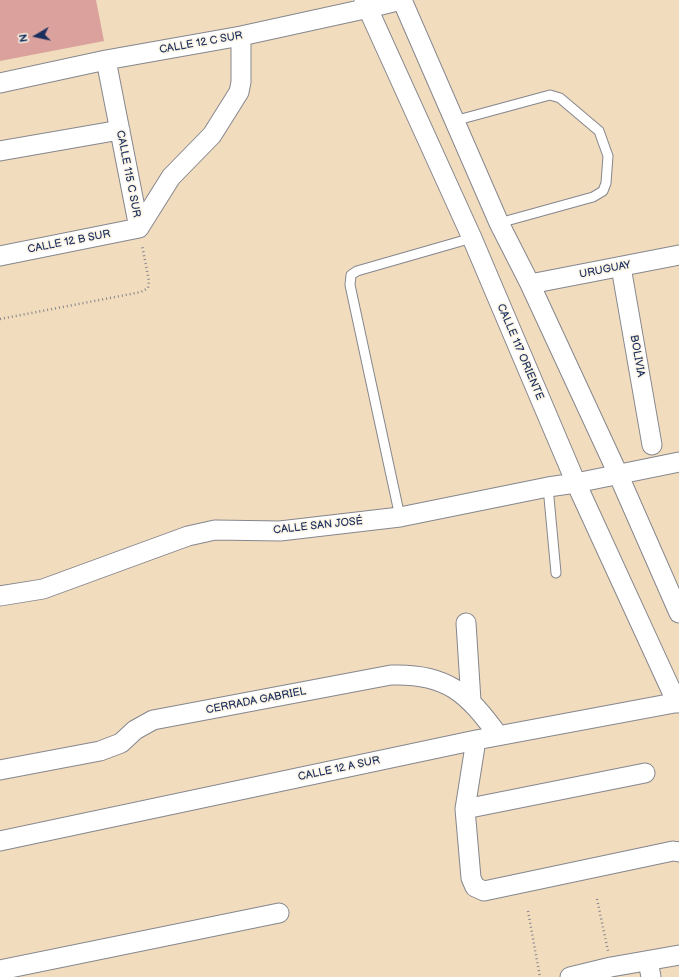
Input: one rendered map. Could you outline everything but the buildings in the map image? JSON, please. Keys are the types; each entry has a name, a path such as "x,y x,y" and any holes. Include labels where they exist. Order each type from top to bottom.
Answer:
{"street":[{"name":"CALLE 12 C SUR","path":"0,83 106,60 242,36 367,4 401,0"},
{"path":"401,0 499,223 530,284 618,474 679,613"},
{"name":"CALLE 117 ORIENTE","path":"367,4 472,238 576,484 678,702"},
{"path":"139,228 171,177 212,135 240,92 242,82 242,36"},
{"name":"CALLE 115 C SUR","path":"106,60 139,228"},
{"path":"0,151 120,130"},
{"name":"CALLE 12 B SUR","path":"0,256 139,228"},
{"name":"URUGUAY","path":"530,284 679,255"},
{"name":"BOLIVIA","path":"621,267 652,445"},
{"path":"618,474 679,462"},
{"name":"CALLE SAN JOSÉ","path":"0,596 43,589 188,536 215,530 280,531 400,517 548,487 576,484 618,474"},
{"path":"466,624 471,701"},
{"name":"CERRADA GABRIEL","path":"0,770 100,751 120,743 134,730 152,720 391,675 411,674 431,678 452,686 471,701 498,735"},
{"name":"CALLE 12 A SUR","path":"0,841 498,735 678,702"},
{"path":"476,740 465,809 471,878 475,887 484,891 673,851 679,852"},
{"path":"465,809 645,773"},
{"path":"0,970 279,913"},
{"path":"570,977 611,967 650,969 679,955"}],"lane":[{"path":"454,120 550,95 560,98 599,131 608,156 606,183 603,191 593,197 499,223"},
{"path":"400,517 350,285 351,275 357,271 472,238"},
{"path":"548,487 556,573"}],"path":[{"name":"CALLE 115 C SUR","path":"0,319 141,292 148,288 149,281 139,228"},
{"path":"597,899 611,967"},
{"path":"528,911 540,977"}]}
